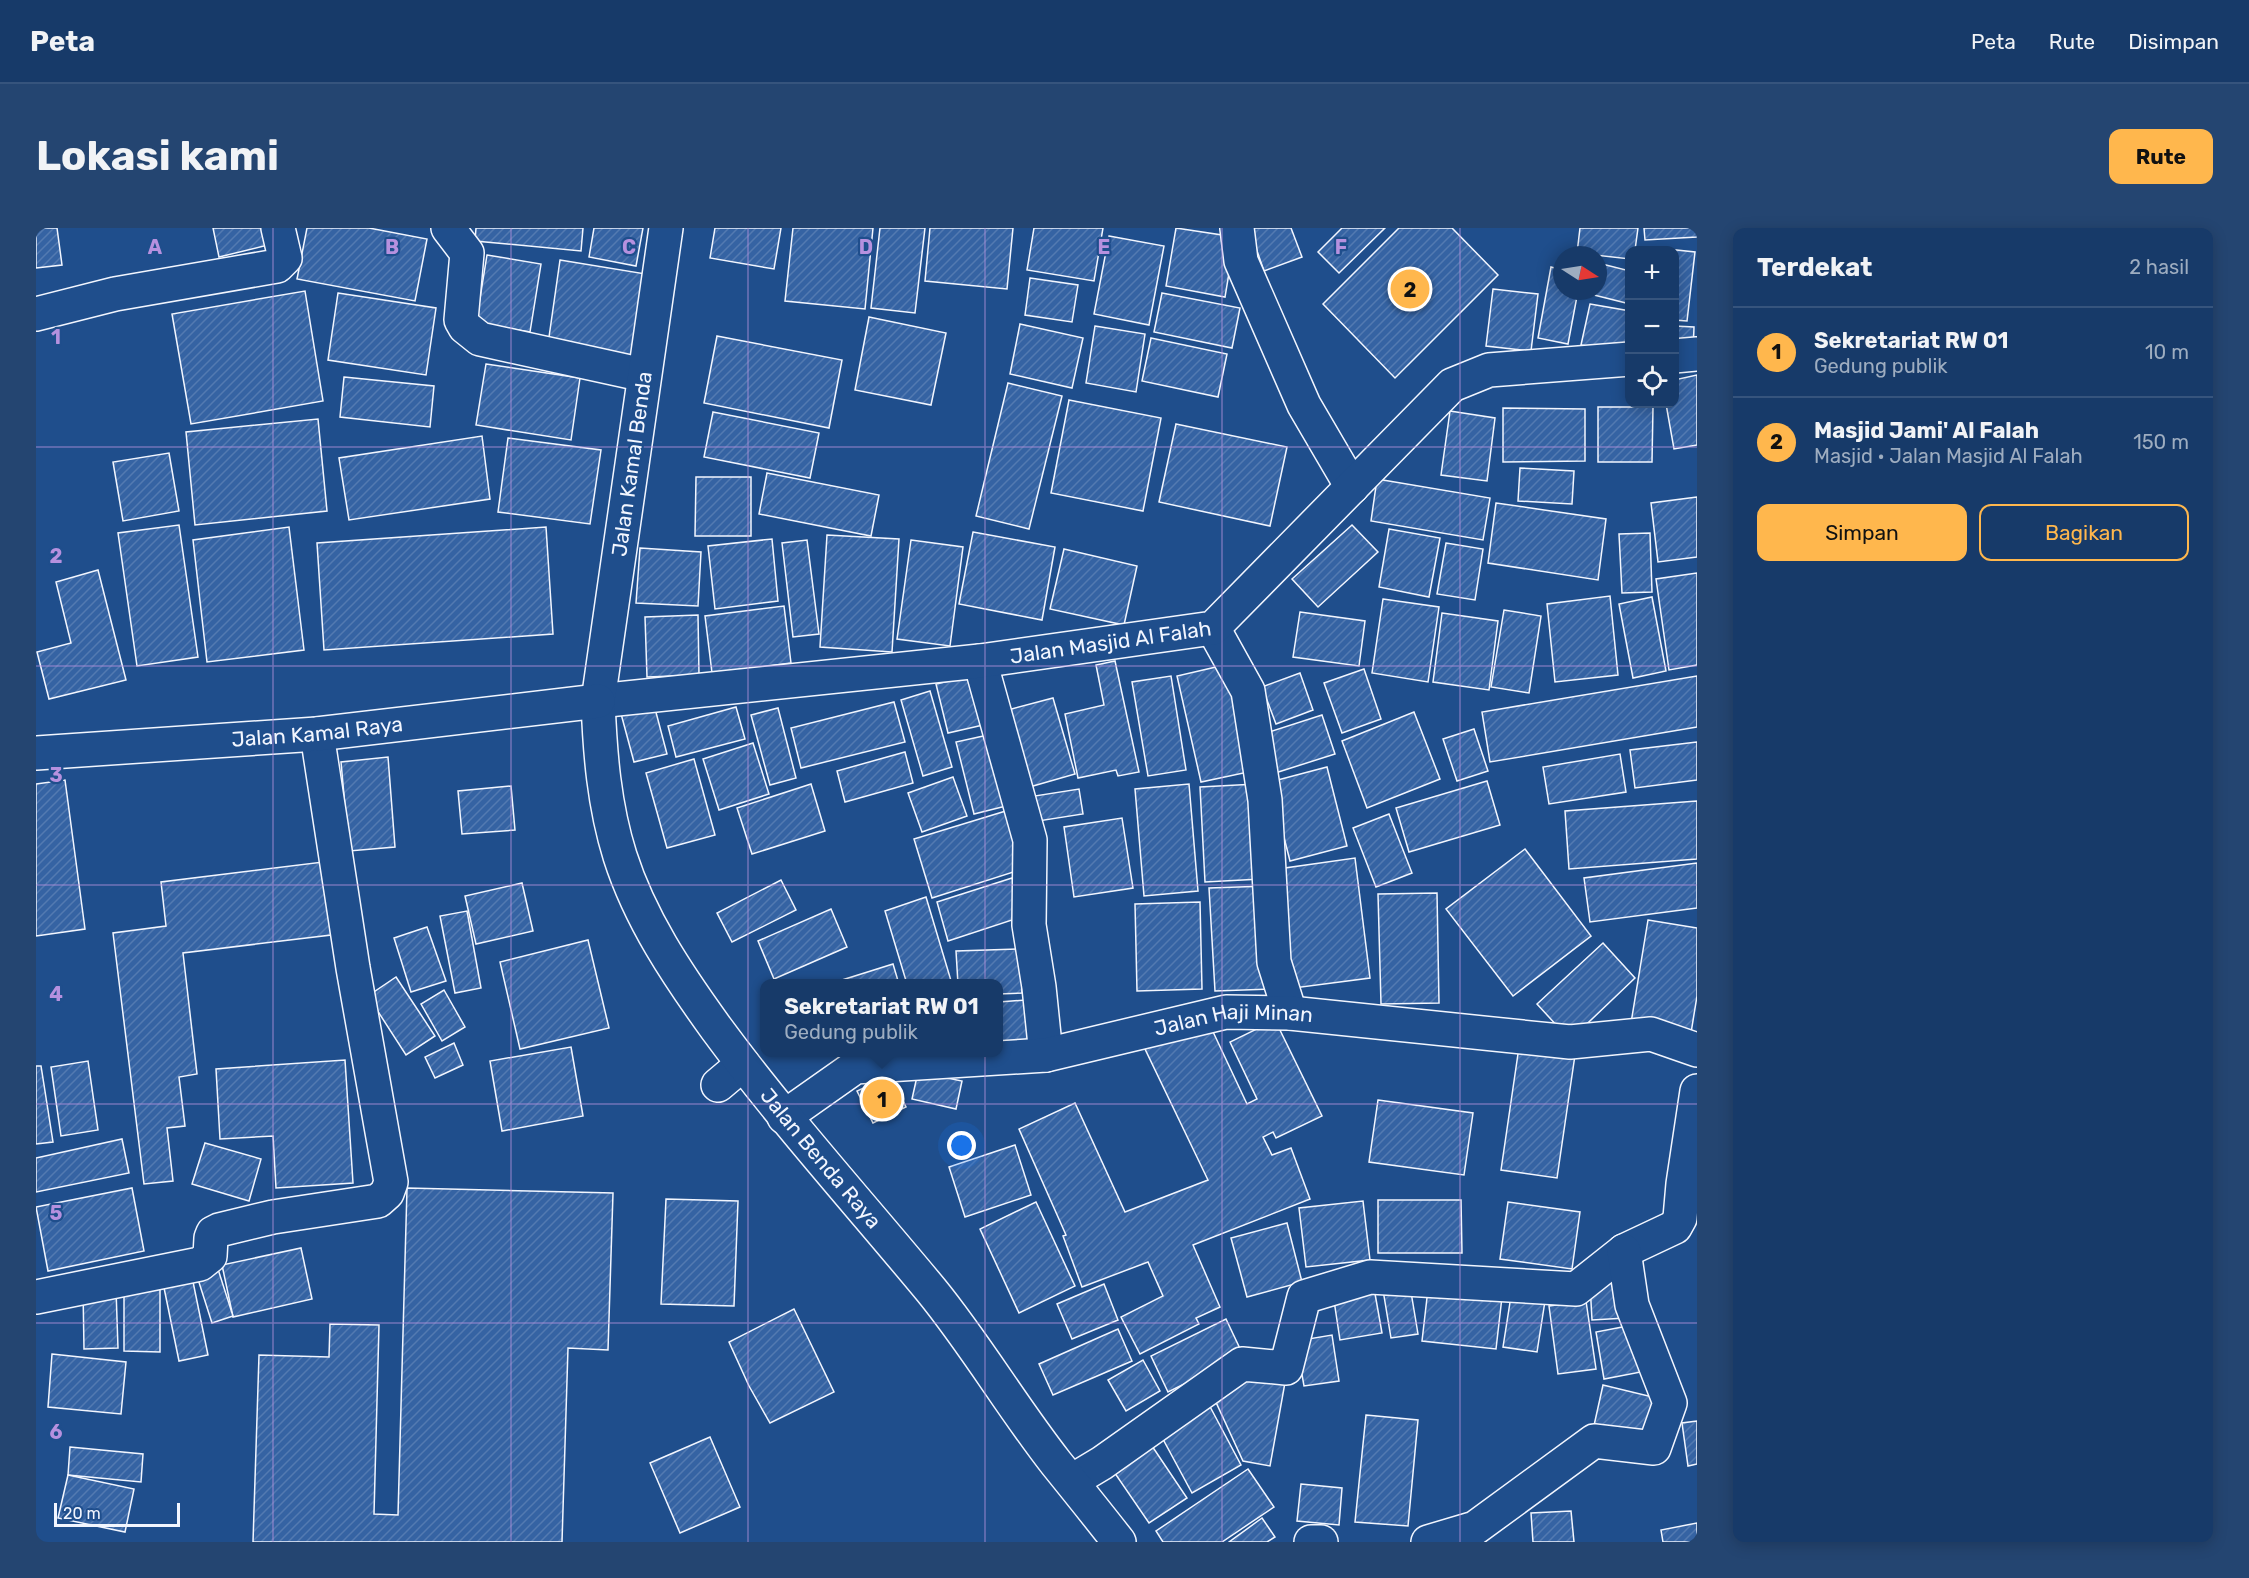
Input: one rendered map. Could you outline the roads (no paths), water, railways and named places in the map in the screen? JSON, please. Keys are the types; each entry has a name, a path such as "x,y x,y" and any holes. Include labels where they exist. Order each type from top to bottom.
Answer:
{"street":[{"path":"36,314 115,294 277,266 285,258 278,228"},
{"path":"448,228 467,253 461,320 465,327 480,339 644,375"},
{"name":"Jalan Kamal Benda","path":"598,701 666,228"},
{"path":"1237,228 1241,261 1304,405 1352,487"},
{"path":"1679,356 1697,354"},
{"name":"Jalan Masjid Al Falah","path":"598,701 980,661 1213,628 1452,385 1489,370 1625,359"},
{"path":"1213,628 1248,691 1264,800 1274,962 1290,1013"},
{"path":"980,661 1030,840 1029,925 1039,987 1046,1055"},
{"name":"Jalan Kamal Raya","path":"36,753 317,734 598,701"},
{"name":"Jalan Benda Raya","path":"598,701 599,744 611,825 621,858 644,916 673,966 784,1117 933,1293 1056,1463 1119,1542"},
{"path":"36,1296 200,1264 210,1256 211,1238 213,1233 219,1230 273,1217 378,1201 387,1193 391,1182 353,968 317,734"},
{"name":"Jalan Haji Minan","path":"784,1117 855,1067 1046,1055 1226,1012 1290,1013 1570,1042 1651,1034 1697,1050"},
{"path":"718,1085 743,1064"},
{"path":"1072,1481 1102,1463 1242,1364 1286,1368 1304,1297 1370,1277 1576,1288 1623,1251 1675,1227 1680,1218 1697,1091"},
{"path":"1428,1542 1475,1528 1594,1440 1654,1448 1670,1403 1632,1305 1623,1251"},
{"path":"1311,1542 1321,1542"}],"place":[{"name":"Masjid Jami' Al Falah","path":"1410,289"},
{"name":"Sekretariat RW 01","path":"882,1099"}]}
